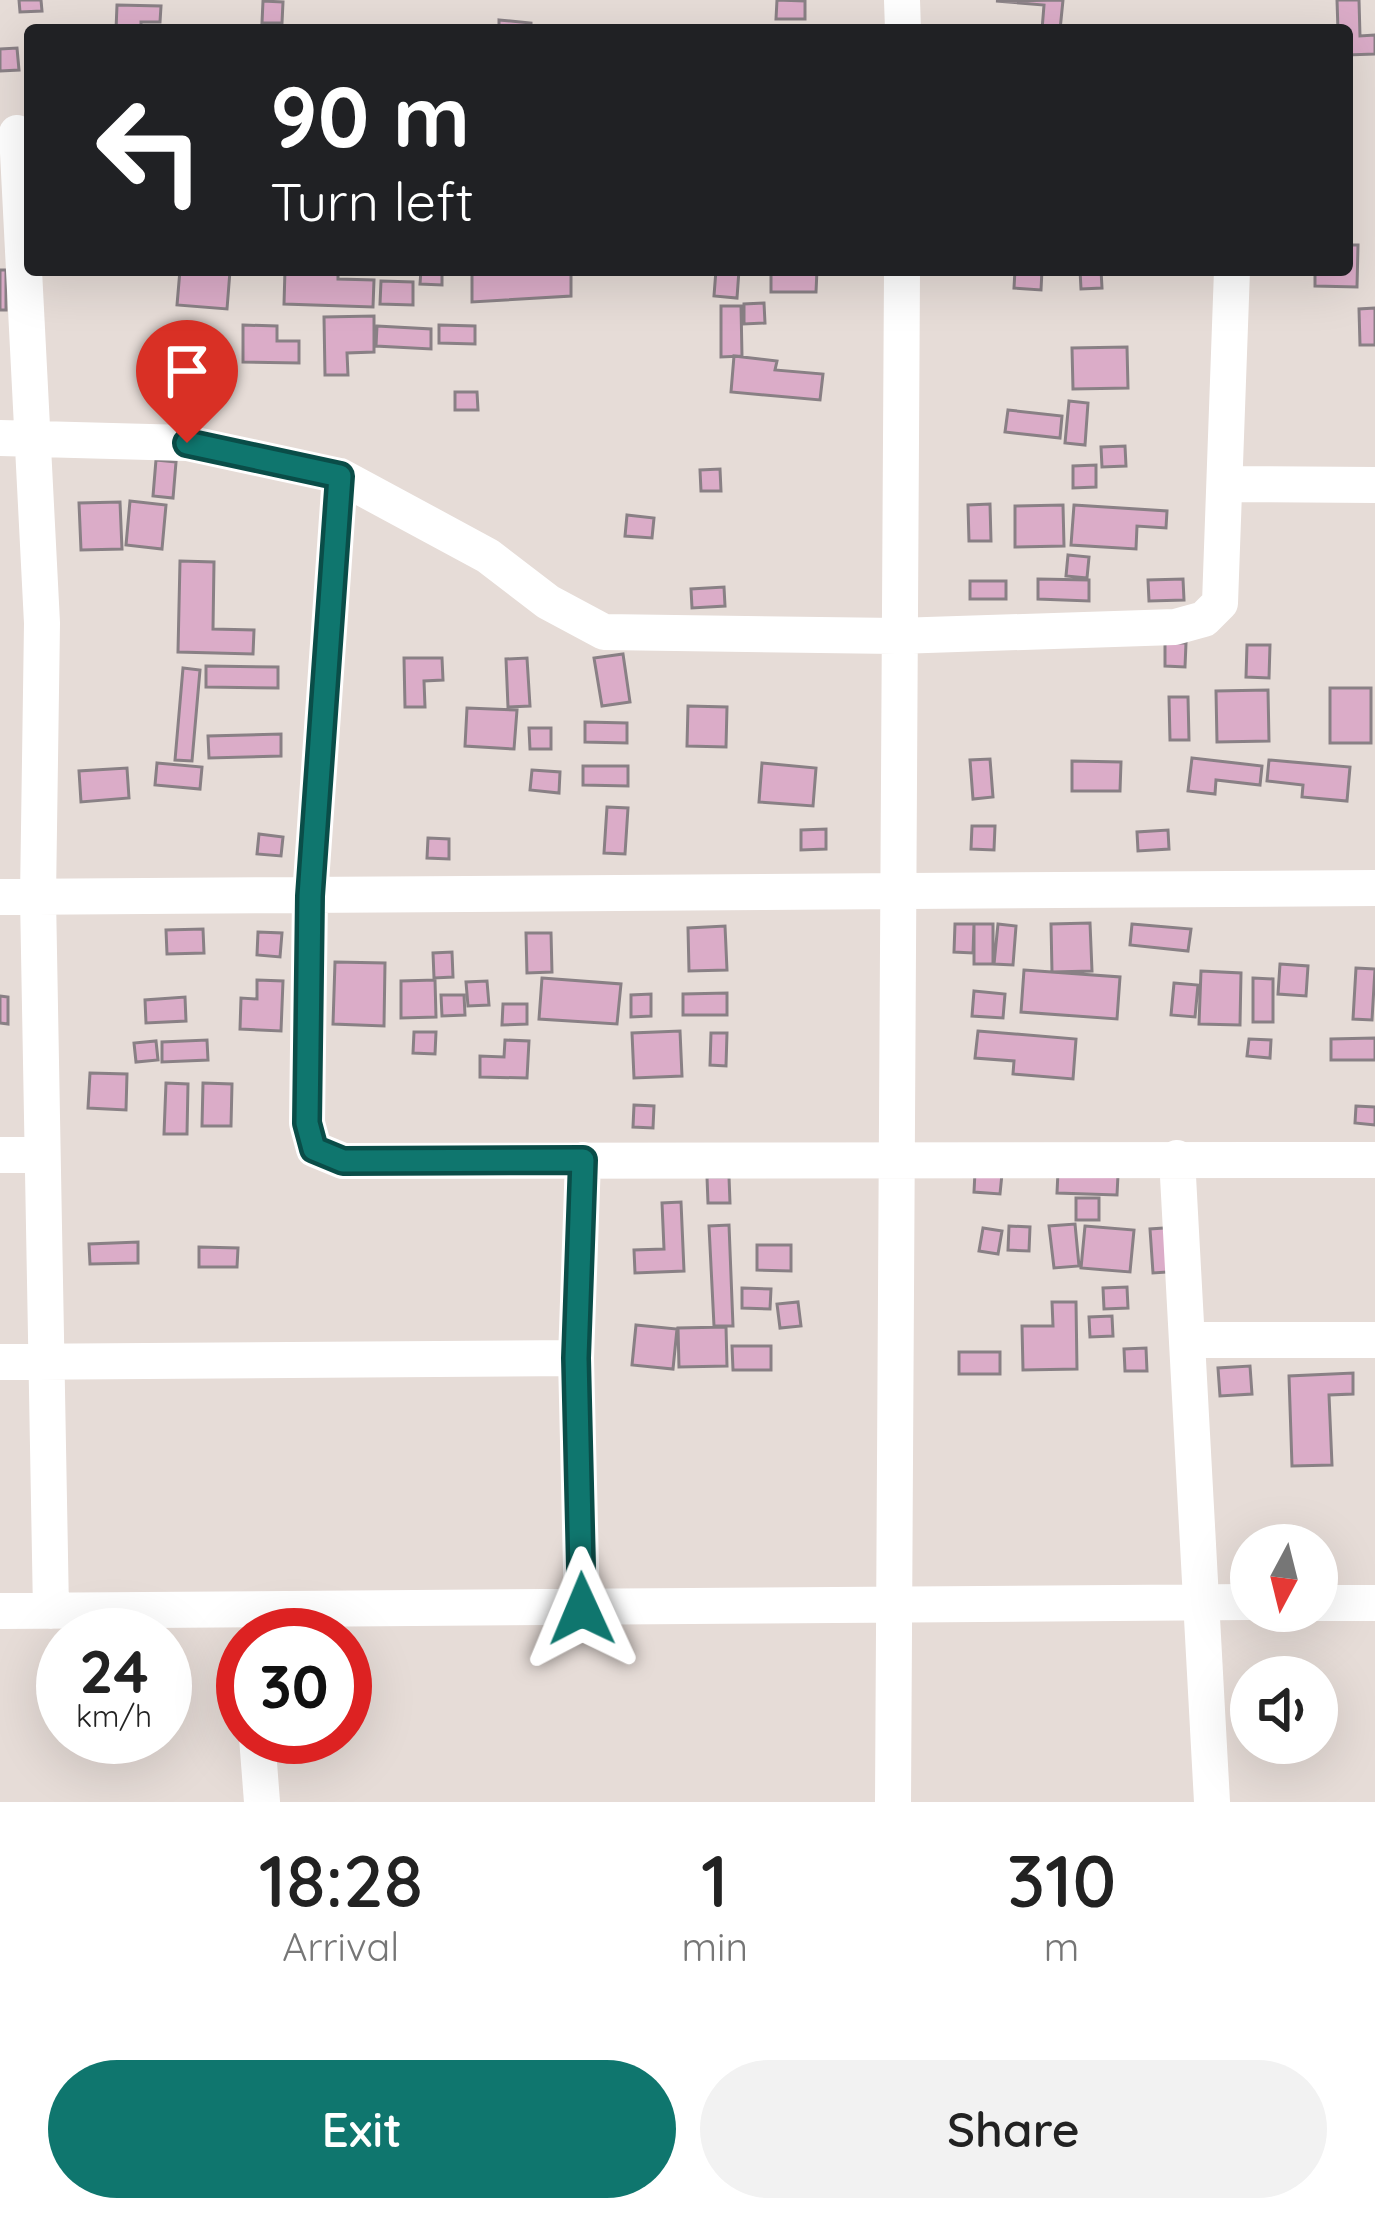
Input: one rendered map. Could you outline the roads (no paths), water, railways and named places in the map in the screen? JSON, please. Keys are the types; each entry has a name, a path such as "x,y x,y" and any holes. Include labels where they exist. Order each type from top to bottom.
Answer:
{"street":[{"path":"16,133 18,438 42,623 38,897 51,1608"},
{"path":"893,1802 902,276"},
{"path":"18,438 187,443 340,476 488,556 548,602 604,632 897,636 1175,627 1204,620 1220,602 1228,484 1232,276"},
{"path":"340,476 310,896 307,1123 314,1149 343,1161 1375,1160"},
{"path":"1228,484 1375,485"},
{"path":"0,897 896,895 1375,888"},
{"path":"0,1155 43,1155"},
{"path":"1177,1158 1212,1802"},
{"path":"582,1609 576,1358 583,1160"},
{"path":"1187,1340 1375,1340"},
{"path":"0,1362 576,1358"},
{"path":"372,1618 582,1609 1230,1602"},
{"path":"1338,1603 1375,1603"},
{"path":"0,1611 36,1611"},
{"path":"259,1764 262,1802"}]}
